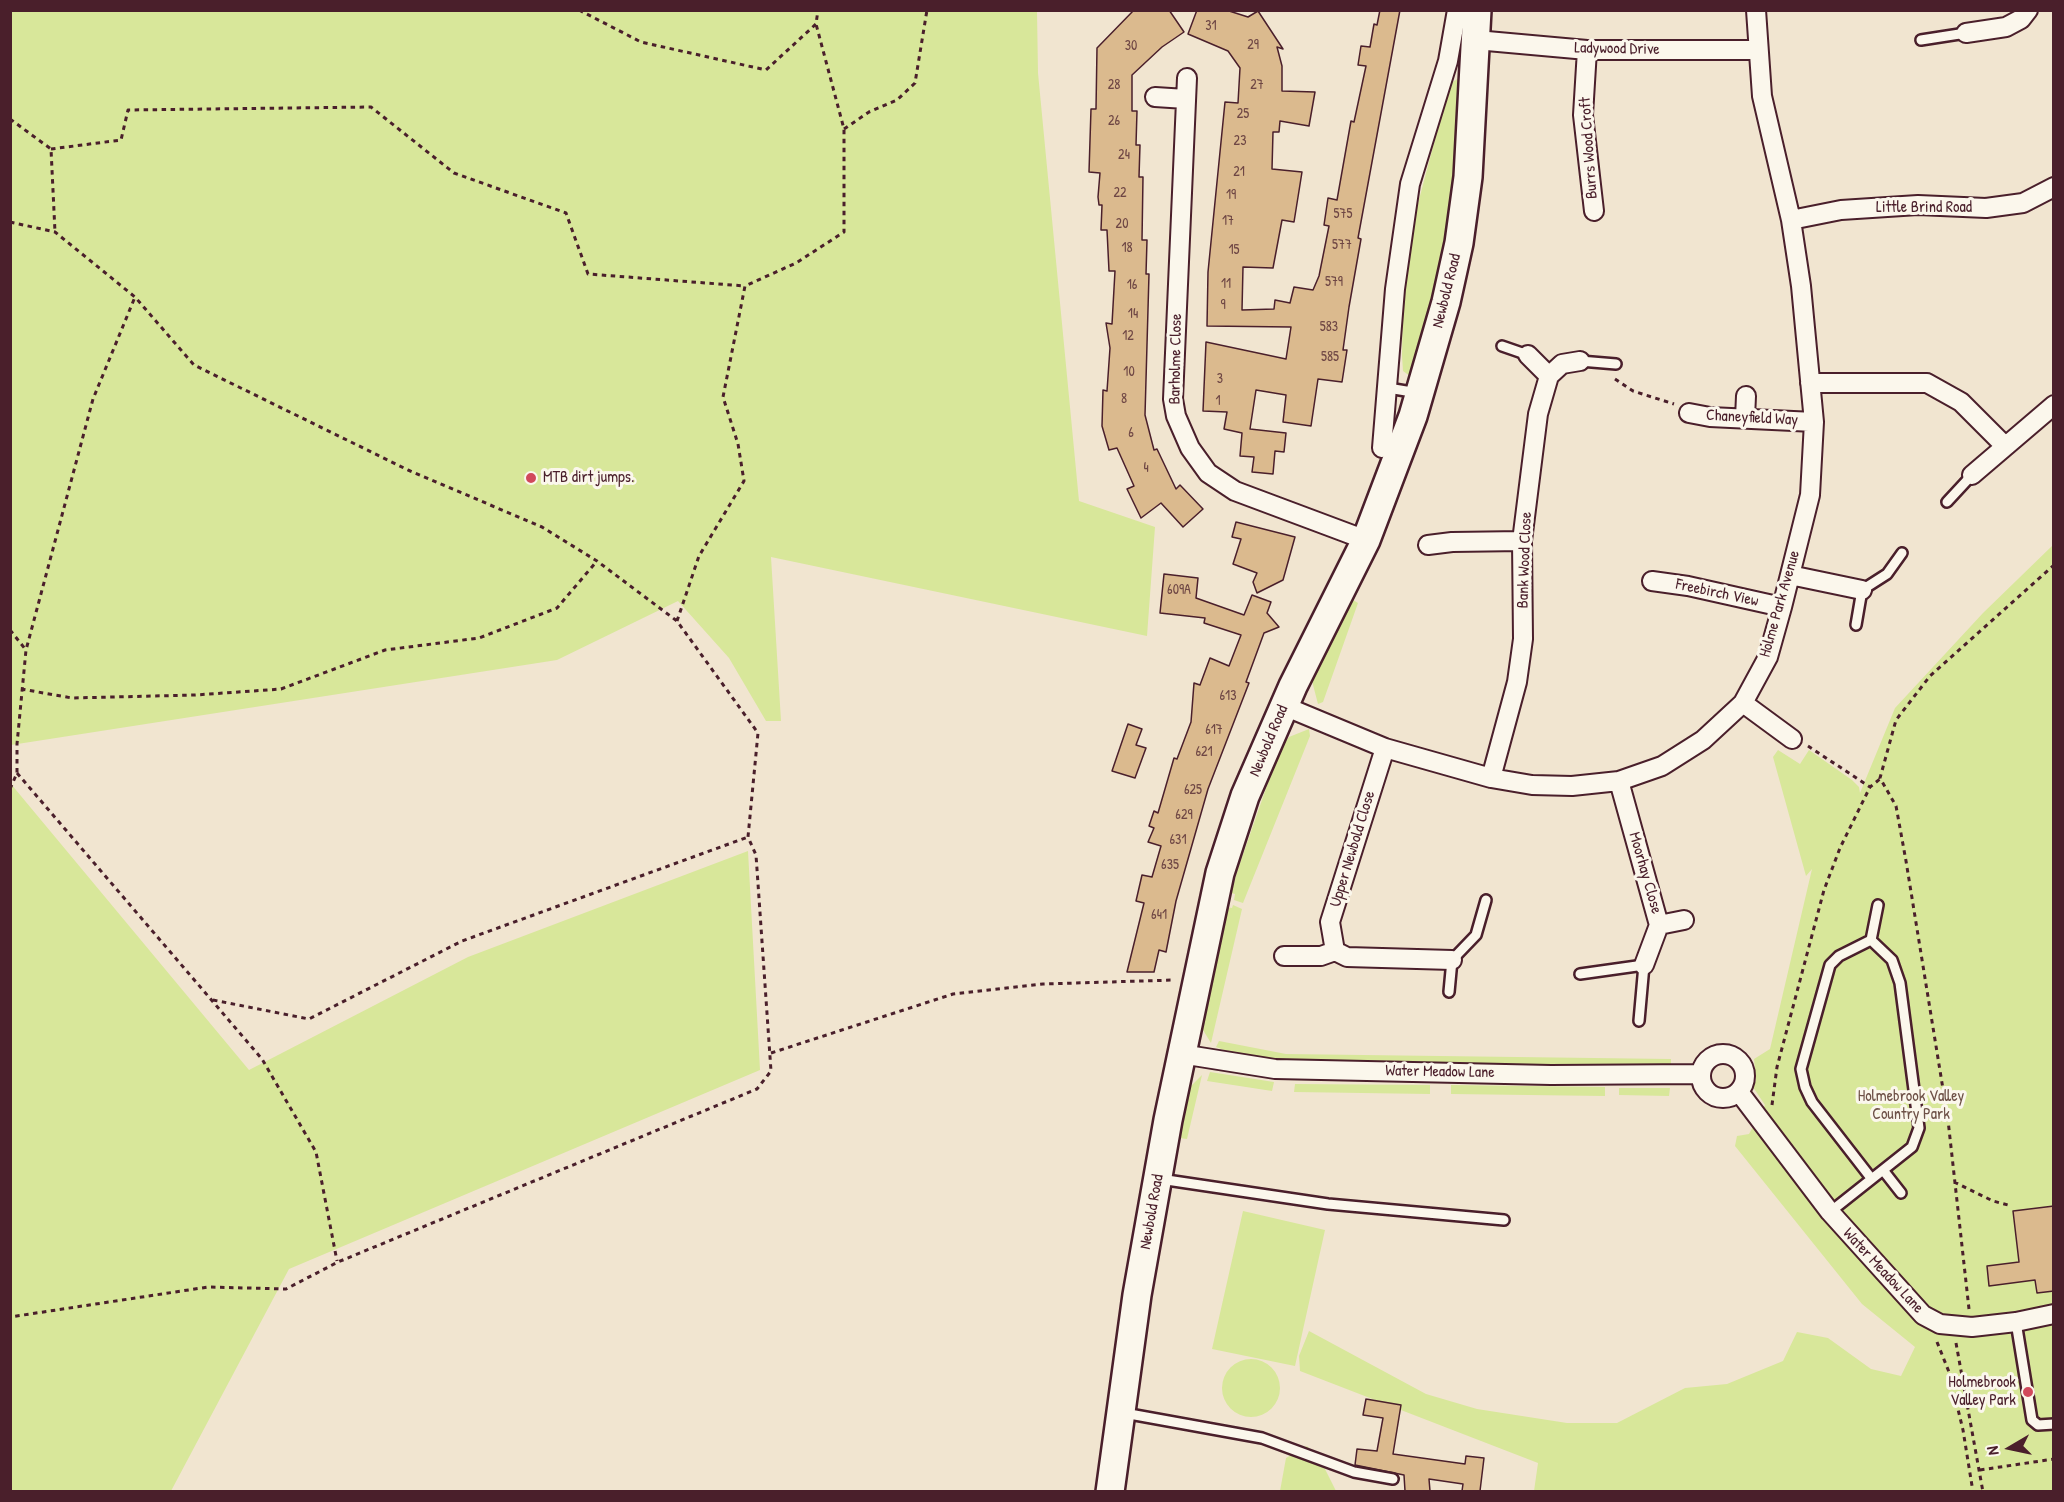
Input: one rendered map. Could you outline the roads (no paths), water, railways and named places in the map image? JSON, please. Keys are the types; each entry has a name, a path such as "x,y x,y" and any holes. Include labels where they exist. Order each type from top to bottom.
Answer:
{"main road":[{"name":"Newbold Road","path":"1110,1491 1137,1295 1157,1178 1181,1054 1227,851 1245,796 1284,706 1366,540 1388,488 1420,393 1446,302 1459,243 1468,177 1464,58 1477,10"}],"street":[{"name":"Newbold Road","path":"1382,448 1395,289 1410,184 1464,58 1457,10"},
{"name":"Holme Park Avenue","path":"1284,706 1385,748 1491,778 1532,785 1572,786 1619,781 1662,766 1703,740 1743,703 1768,657 1782,607 1810,495 1814,422 1801,286 1791,220 1762,96 1756,10"},
{"path":"1966,33 2006,27 2021,19 2028,10"},
{"name":"Ladywood Drive","path":"1464,58 1587,50 1757,50"},
{"name":"Burrs Wood Croft","path":"1587,50 1583,115 1594,211"},
{"name":"Barholme Close","path":"1187,78 1173,399 1176,416 1190,448 1208,474 1235,491 1366,540"},
{"path":"1155,97 1186,99"},
{"name":"Little Brind Road","path":"1791,220 1841,210 1907,206 1986,208 2023,203 2054,188"},
{"path":"1528,355 1549,376 1562,364 1580,361"},
{"name":"Bank Wood Close","path":"1491,778 1517,682 1523,639 1522,541 1538,414 1549,376"},
{"path":"1810,383 1927,383 1961,402 2004,445"},
{"path":"1744,418 1746,396"},
{"path":"1972,475 2004,445 2054,405"},
{"name":"Chaneyfield Way","path":"1689,413 1710,417 1814,422"},
{"path":"1428,545 1452,542 1522,541"},
{"path":"1790,575 1862,590"},
{"name":"Freebirch View","path":"1652,581 1688,586 1782,607"},
{"path":"1743,703 1792,739"},
{"name":"Upper Newbold Close","path":"1335,951 1330,922 1385,748"},
{"name":"Moorhay Close","path":"1619,781 1659,925 1644,965"},
{"path":"1659,925 1684,920"},
{"path":"1284,956 1321,956 1335,951 1347,957 1452,960"},
{"path":"1723,1053 1734,1056 1743,1065 1745,1081 1739,1092 1724,1098 1707,1092 1700,1074 1707,1060 1723,1053"},
{"name":"Water Meadow Lane","path":"1181,1054 1275,1069 1551,1075 1700,1074"},
{"name":"Water Meadow Lane","path":"1739,1092 1770,1137 1830,1212 1923,1315 1940,1324 1972,1327 2016,1322 2054,1314"}],"lane":[{"path":"1921,40 1966,33"},
{"path":"1502,346 1528,355"},
{"path":"1580,361 1616,364"},
{"path":"1388,388 1420,393"},
{"path":"1947,502 1972,475"},
{"path":"1856,625 1862,590 1887,574 1902,553"},
{"path":"1449,993 1452,960 1476,935 1486,900"},
{"path":"1871,940 1878,905"},
{"path":"1830,1212 1911,1147 1919,1122 1900,983 1892,960 1871,940"},
{"path":"1871,940 1839,956 1830,965 1801,1069 1805,1087 1812,1102 1871,1178"},
{"path":"1580,974 1644,965 1639,1021"},
{"path":"1883,1170 1901,1193"},
{"path":"1157,1178 1328,1204 1504,1220"},
{"path":"2016,1322 2032,1420 2038,1425 2054,1424"},
{"path":"1122,1413 1262,1438 1354,1472 1393,1479"}],"place":[{"name":"MTB dirt jumps.","path":"531,478"},
{"name":"Holmebrook Valley Park","path":"2028,1392"}],"park label":[{"name":"Holmebrook Valley Country Park","path":"1911,1106"}]}
